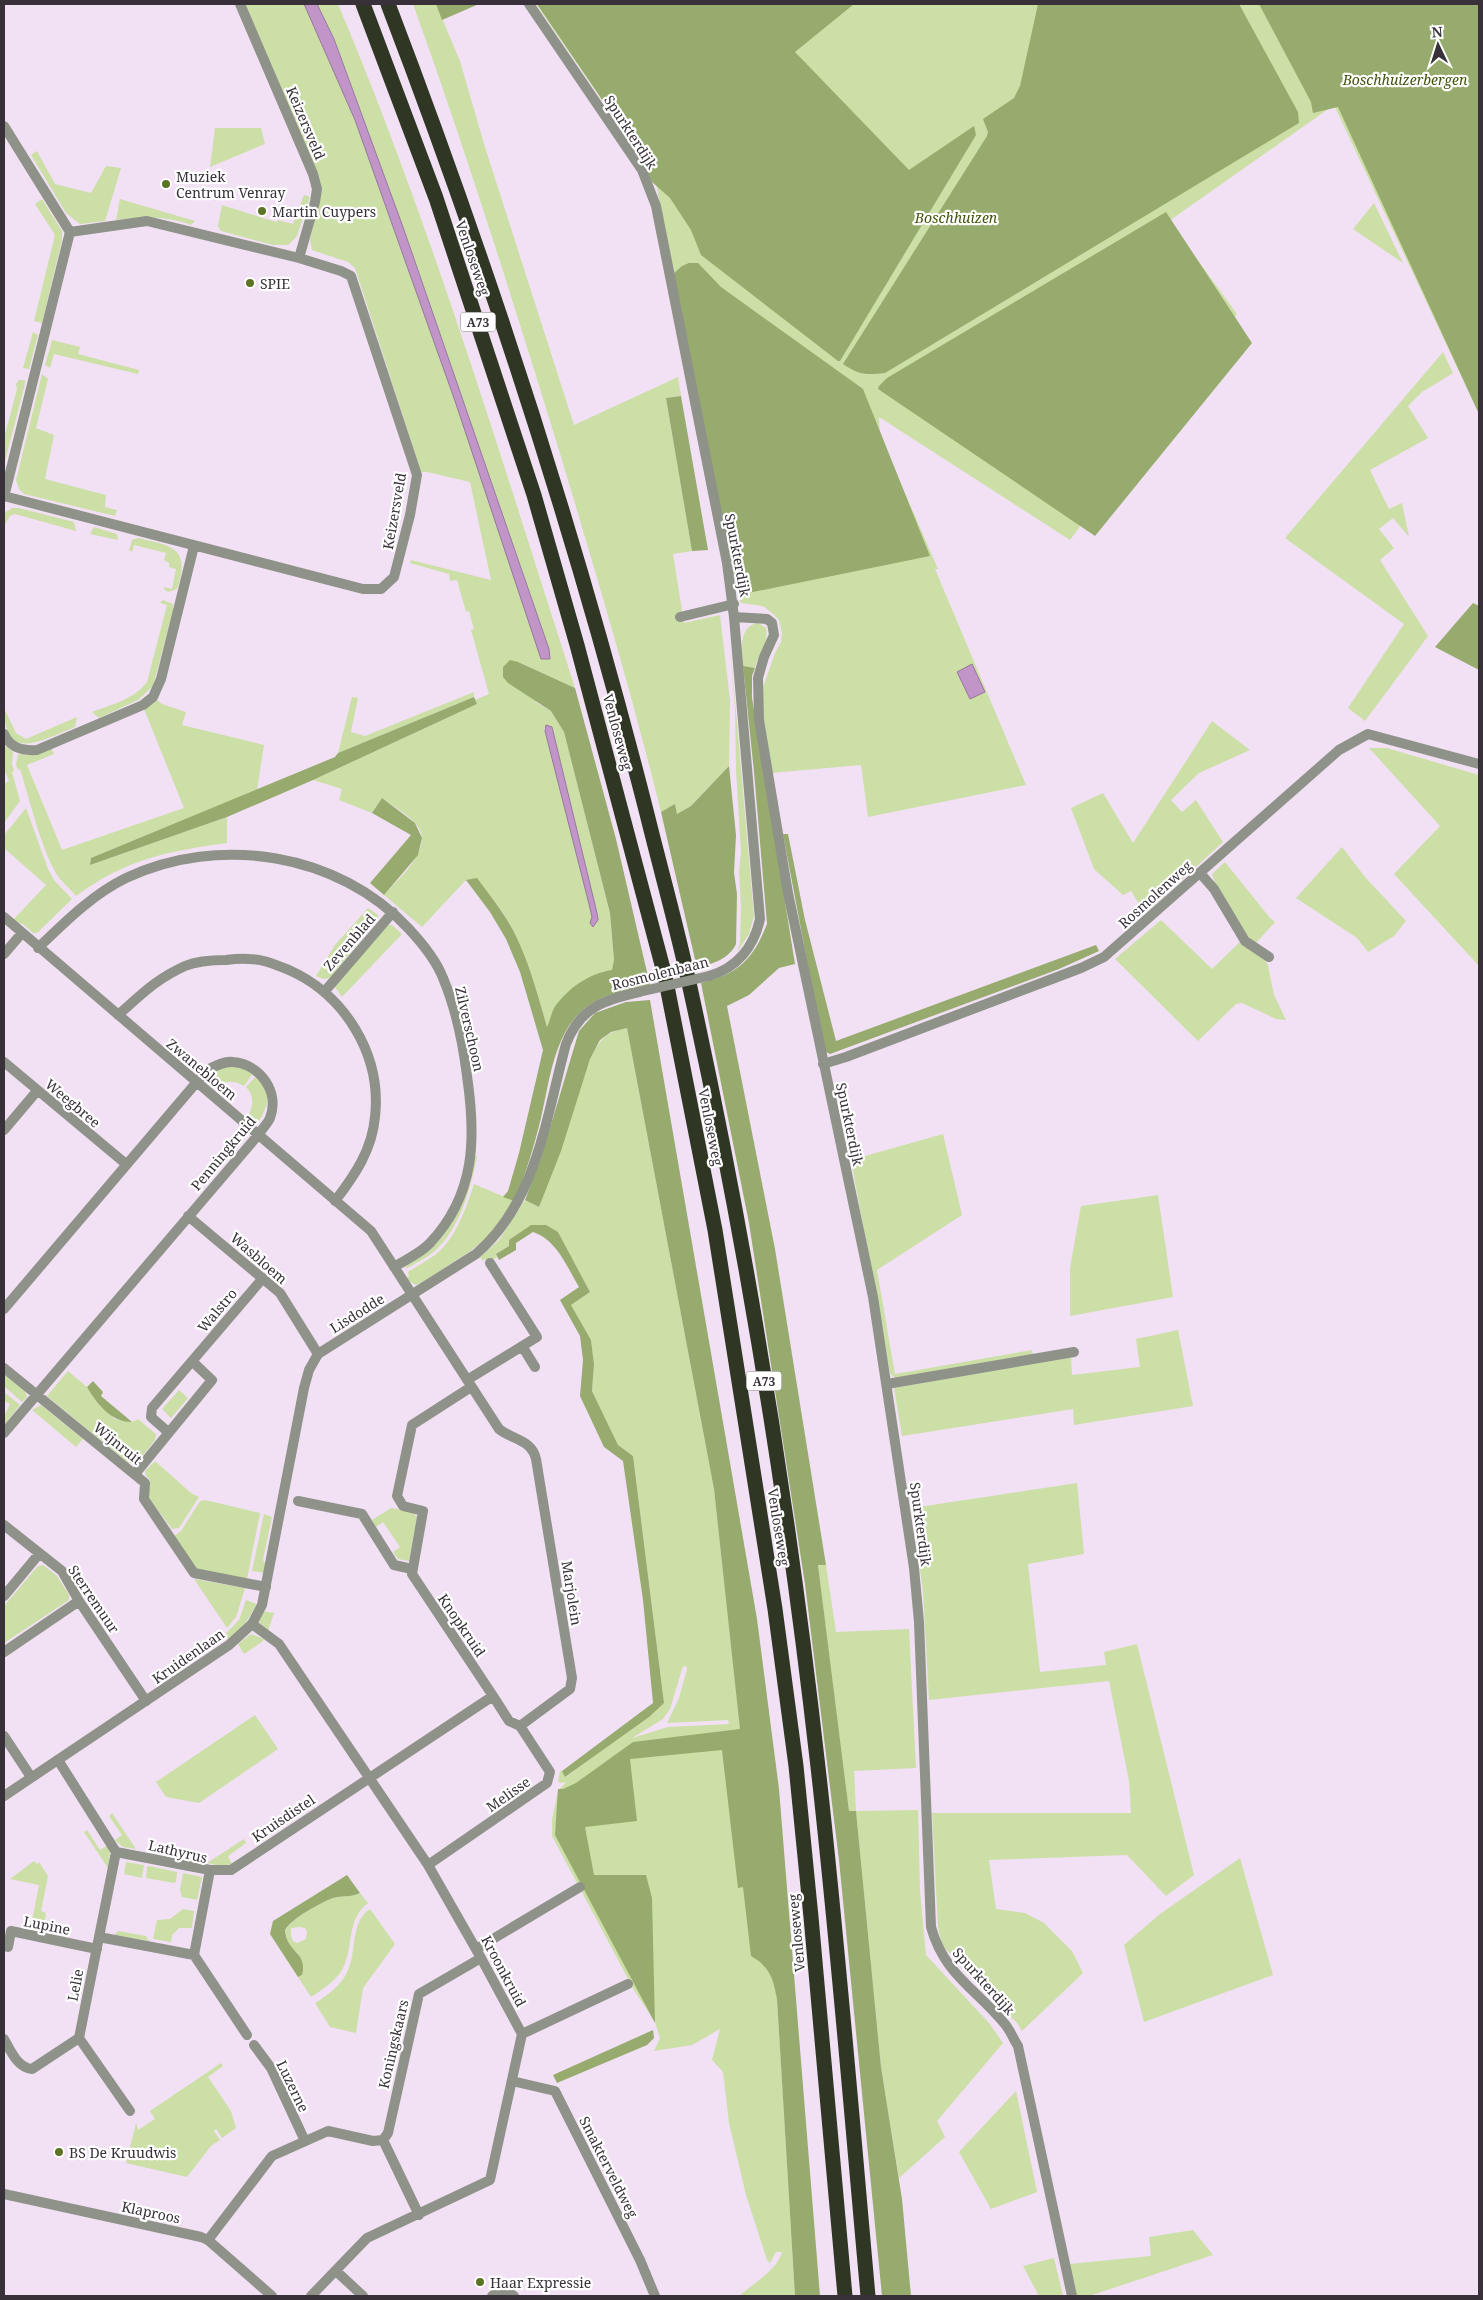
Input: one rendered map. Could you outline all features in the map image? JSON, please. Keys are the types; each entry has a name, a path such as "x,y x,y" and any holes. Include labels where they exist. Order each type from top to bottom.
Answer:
{"highway":[{"name":"Venloseweg","path":"363,4 436,198 534,496 580,654 665,976 717,1240 775,1609 796,1766 845,2296"},
{"name":"A73","path":"388,4 424,98"},
{"name":"A73","path":"398,4 424,98"},
{"name":"Venloseweg","path":"424,98 478,248 528,400 610,672 689,982 739,1231 798,1608 834,1915 868,2296"}],"street":[{"name":"Keizersveld","path":"240,4 313,174 317,189 299,258"},
{"name":"Spurkterdijk","path":"530,4 642,170 656,206 734,604 734,617 767,619 774,628 774,635 764,657 758,678 759,720 788,893 873,1298 914,1568 919,1622 931,1927 936,1947 949,1967 1005,2024 1018,2046 1072,2296"},
{"path":"4,126 70,232"},
{"name":"Keizersveld","path":"147,221 299,258 341,270 351,276 390,399 417,475 410,515 394,577 381,589 363,589 4,497 70,232 147,221"},
{"path":"4,734 7,741 16,748 26,751 36,750 143,705 153,697 161,680 194,546"},
{"path":"680,617 734,604"},
{"name":"Rosmolenbaan","path":"412,1295 476,1254 493,1240 520,1202 533,1169 566,1044 573,1028 587,1012 600,1003 723,971 745,954 754,938 760,919 734,617"},
{"name":"Rosmolenweg","path":"823,1064 1082,968 1104,958 1339,750 1368,734 1479,764"},
{"name":"Zilverschoon","path":"38,948 82,907 125,878 158,864 206,855 242,855 281,859 337,876 382,902 422,943 443,977 464,1054 473,1116 472,1148 467,1174 458,1201 445,1224 429,1244 394,1267"},
{"path":"1200,873 1214,889 1245,941 1269,957"},
{"name":"Zevenblad","path":"325,991 393,912"},
{"name":"Zwanebloem","path":"4,918 371,1231 412,1295"},
{"path":"4,954 22,933"},
{"name":"Zevenblad","path":"118,1016 156,981 187,965 218,960 250,959 273,964 306,978 325,991 356,1027 370,1058 376,1094 376,1117 370,1143 358,1171 335,1201"},
{"name":"Weegbree","path":"4,1062 126,1164"},
{"name":"Penningkruid","path":"4,1309 207,1070 221,1064 233,1062 249,1066 257,1071 268,1085 273,1103 270,1118 259,1134 4,1433"},
{"path":"4,1130 37,1091"},
{"name":"Wasbloem","path":"188,1216 280,1292 318,1354"},
{"path":"298,1502 362,1514 394,1565 412,1568 423,1511 403,1506 397,1496 412,1426 522,1346 538,1337 490,1263"},
{"name":"Walstro","path":"168,1432 151,1417 152,1408 263,1278"},
{"name":"Lisdodde","path":"318,1354 412,1295"},
{"name":"Marjolein","path":"412,1295 499,1429 529,1444 535,1451 572,1678 570,1689 520,1726"},
{"path":"522,1346 535,1367"},
{"path":"887,1384 1074,1352"},
{"name":"Kruidenlaan","path":"4,1796 230,1646 252,1624 262,1605 266,1587 304,1388 309,1370 318,1354"},
{"path":"135,1474 212,1380 192,1361"},
{"name":"Wijnruit","path":"4,1368 145,1483 144,1499 194,1573 266,1587"},
{"name":"Sterremuur","path":"4,1525 62,1571 79,1601 146,1701"},
{"path":"4,1596 39,1554"},
{"name":"Knopkruid","path":"412,1568 412,1574 493,1696"},
{"path":"4,1652 79,1601"},
{"name":"Kroonkruid","path":"252,1624 279,1644 428,1865 479,1953 522,2034"},
{"path":"369,1778 493,1696 510,1721 520,1726"},
{"name":"Melisse","path":"428,1865 547,1784 550,1772 520,1726"},
{"path":"4,1736 31,1778"},
{"path":"58,1760 116,1852 100,1937 194,1956 248,2035"},
{"name":"Kruisdistel","path":"210,1870 231,1870 369,1778"},
{"name":"Lathyrus","path":"116,1852 210,1870 194,1956"},
{"name":"Koningskaars","path":"384,2140 388,2133 419,1994 580,1888"},
{"name":"Lupine","path":"4,1946 8,1947 11,1931 97,1949"},
{"name":"Lelie","path":"79,2038 100,1937"},
{"path":"311,2296 367,2238 490,2180 522,2034 628,1984"},
{"path":"4,2039 19,2063 24,2068 32,2069 79,2038 130,2111"},
{"name":"Luzerne","path":"254,2045 270,2068 305,2141"},
{"name":"Smakterveldweg","path":"512,2081 555,2091 640,2260 655,2296"},
{"path":"208,2240 272,2156 328,2131 373,2141 384,2140 419,2215"},
{"name":"Klaproos","path":"4,2194 208,2240 272,2296"},
{"path":"336,2272 363,2296"},
{"path":"492,2296 499,2290 514,2296"}],"green space":[{"path":"242,4 304,4 355,120 455,401 541,658 549,649 403,227 334,39 317,4 338,4 372,88 435,258 575,688 518,662 537,703 551,711 564,732 610,913 614,961 612,970 547,1027 530,970 516,936 503,913 477,879 465,881 422,927 384,895 406,871 419,853 422,843 421,833 416,824 382,798 372,813 339,800 342,789 313,780 477,704 475,700 489,694 471,630 474,629 469,611 466,612 457,580 450,581 449,574 410,563 411,560 491,580 470,482 421,472 355,268 348,262 312,250 310,239 320,197","holes":["552,727 598,920 590,923 592,917 589,904 544,728"]},
{"path":"413,4 436,4 460,61 484,144 574,425 678,377 681,396 666,398 692,551 673,554 684,623 720,615 730,700 729,766 691,806 677,814 675,805 661,812 626,680 562,460 490,231"},
{"path":"436,4 479,4 442,20"},
{"name":"Boschhuizen","path":"536,4 1479,4 1479,414 1334,105 1169,221 1237,314 1070,540 879,417 880,436 938,569 935,569 1026,785 868,817 861,765 771,773 760,696 775,653 781,642 782,633 779,620 772,613 763,606 741,603 738,595 741,595 661,214 656,179"},
{"path":"537,4 854,4 795,52 909,170 974,126 976,135 840,361 701,255 691,230 670,198 652,182 633,145"},
{"path":"1038,4 1239,4 1298,112 1299,123 885,373 868,374 858,372 843,364 987,136 988,132 983,119 1014,98 1020,86"},
{"name":"Boschhuizerbergen","path":"1259,4 1479,4 1479,414 1338,107 1313,113 1311,102"},
{"path":"215,128 261,128 265,144 210,167"},
{"path":"37,151 55,184 91,193 106,166 121,168 105,221 80,224 66,213 31,155"},
{"path":"304,195 310,197 297,236 288,245 273,245 221,231 218,226 222,205 276,222 278,220 293,224"},
{"path":"42,199 62,231 62,240 42,323 34,321 55,235 35,204"},
{"path":"120,199 195,221 191,225 173,220 154,218 116,220"},
{"path":"1374,203 1403,263 1353,229"},
{"path":"1166,212 1252,343 1095,536 878,389 887,378"},
{"path":"689,263 698,263 721,287 863,389 930,556 738,595 696,400 673,274"},
{"path":"33,332 38,335 29,369 23,368"},
{"path":"52,340 80,347 78,354 139,370 138,374 54,354 50,368 45,365"},
{"path":"1443,352 1453,373 1422,392 1408,406 1428,438 1370,470 1389,509 1402,503 1409,537 1393,518 1379,529 1394,548 1380,560 1428,636 1365,721 1348,708 1404,624 1285,538"},
{"path":"42,374 48,379 36,428 54,435 45,479 106,495 105,507 117,510 115,516 24,494 19,489 16,480"},
{"path":"19,380 25,380 25,384 4,465 4,438 17,389 16,384"},
{"path":"681,396 708,550 692,551 666,398"},
{"path":"12,508 19,508 74,522 76,531 15,514 10,516 4,526 4,513"},
{"path":"94,527 117,534 118,540 90,534"},
{"path":"138,538 169,547 180,557 182,564 181,575 177,589 168,592 164,589 164,587 172,589 176,569 169,567 169,563 164,560 166,553 134,545 132,552 129,550 132,540"},
{"path":"163,600 173,604 173,611 153,686 138,700 99,718 92,712 129,697 147,682 167,605 160,603"},
{"path":"1473,603 1479,606 1479,670 1435,647"},
{"path":"758,623 766,628 765,645 755,668 743,666 742,647 744,634 752,625"},
{"path":"730,644 754,916 749,934 737,952 740,943 741,907 739,872 741,853 736,770 735,710"},
{"path":"510,660 575,688 616,839 650,985 618,992 596,1001 577,1015 568,1027 555,1056 533,1149 514,1201 503,1197 508,1191 519,1153 543,1050 520,972 506,939 490,912 466,880 477,878 512,928 530,969 547,1027 554,1008 572,988 595,975 612,970 614,960 610,913 564,732 551,711 508,683 503,677 503,667"},
{"path":"743,666 755,668 752,676 752,698 795,964 779,968 749,995 727,1006 775,1249 826,1565 818,1565 849,1811 856,1811 881,2067 902,2199 911,2296 882,2296 839,1860 805,1584 749,1223 701,983 725,975 743,964 762,937 767,924"},
{"path":"474,692 474,697 338,753 352,697 358,698 351,732 365,736"},
{"path":"474,697 477,704 313,780 227,817 90,865 91,858"},
{"path":"156,699 162,704 186,712 182,725 264,745 257,790 91,858 90,865 227,817 227,843 186,849 130,865 94,883 76,896 60,879 48,856 20,769 18,770 16,765 18,754 33,755 51,748 54,754 27,765 62,850 184,808 144,709"},
{"path":"4,708 16,733 26,739 77,717 75,727 38,741 18,742 10,736 6,725"},
{"path":"1212,721 1250,750 1199,773 1171,800 1182,812 1196,800 1223,842 1149,910 1141,907 1131,891 1123,895 1094,869 1071,808 1103,793 1133,843"},
{"path":"4,745 13,752 12,764 14,771 12,772 20,801 4,823 4,784 9,781 4,769"},
{"path":"1369,748 1387,748 1479,775 1479,966 1394,874 1440,826"},
{"path":"729,766 736,835 734,873 737,894 736,944 725,957 714,963 697,968 661,812 675,804 677,814 691,806"},
{"path":"382,798 415,823 422,838 418,855 384,895 370,883 411,835 372,813"},
{"path":"26,808 48,869 54,880 72,899 37,933 33,933 23,924 12,921 46,885 4,848 4,835"},
{"path":"783,834 788,834 805,920 836,1041 1096,945 1099,951 1059,969 830,1054 824,1051"},
{"path":"1342,847 1365,877 1406,921 1394,936 1368,952 1357,938 1296,898"},
{"path":"1225,862 1275,922 1255,944 1250,941 1215,883 1212,874"},
{"path":"368,908 378,915 378,919 330,978 323,979 316,976 335,945"},
{"path":"1161,920 1212,969 1241,941 1264,959 1268,965 1274,995 1286,1020 1276,1019 1242,1003 1236,1004 1198,1041 1115,959"},
{"path":"388,925 392,925 402,934 342,997 335,987 337,983"},
{"path":"650,1000 757,1619 779,1789 820,2296 795,2296 777,1999 774,1985 767,1969 751,1956 743,1887 738,1888 722,1750 630,1759 637,1821 585,1827 594,1875 646,1875 652,1898 655,2023 555,1835 558,1789 563,1789 576,1783 633,1742 740,1729 714,1489 627,1028 611,1032 600,1040 590,1059 561,1151 539,1207 525,1200 541,1158 579,1031 595,1013 626,1002"},
{"path":"627,1028 714,1489 740,1725 777,1998 795,2296 739,2296 776,2264 782,2252 776,2252 770,2263 767,2260 746,2195 729,2123 723,2072 712,2060 720,2029 692,2045 654,2051 660,2038 655,2022 634,1990 552,1836 552,1820 558,1791 566,1782 560,1783 558,1781 560,1771 566,1777 664,1703 633,1456 618,1445 592,1391 594,1364 591,1340 571,1305 590,1292 558,1232 531,1225 488,1263 480,1257 499,1240 525,1200 539,1207 590,1059 604,1038 613,1032","holes":["683,1666 687,1667 679,1698 667,1723 728,1720 729,1724 668,1727 632,1738 663,1719 670,1709"]},
{"path":"234,1066 244,1068 253,1073 244,1086 229,1082 221,1083 215,1088 209,1083 209,1075 216,1069"},
{"path":"256,1076 264,1087 267,1098 265,1109 259,1121 248,1117 252,1098 246,1087"},
{"path":"943,1134 962,1215 877,1270 895,1374 1032,1350 1033,1358 896,1379 890,1373 851,1160"},
{"path":"474,1156 477,1156 468,1194 451,1231 435,1251 406,1269 406,1265 429,1251 443,1236"},
{"path":"474,1184 514,1201 487,1238 469,1252 421,1283 416,1285 405,1279 409,1276 408,1272 435,1255 449,1241 459,1222"},
{"path":"1158,1195 1173,1297 1070,1316 1070,1268 1081,1206"},
{"path":"531,1225 546,1225 558,1232 590,1292 571,1305 591,1340 594,1364 592,1391 618,1445 633,1456 664,1703 649,1717 565,1777 562,1771 653,1703 643,1600 623,1461 604,1447 580,1396 583,1360 580,1336 560,1300 579,1287 566,1263 555,1248 549,1241 533,1232 516,1243 516,1250 499,1260 496,1254 509,1246 509,1240"},
{"path":"1178,1330 1193,1406 1074,1425 1073,1409 902,1436 894,1388 1071,1356 1072,1375 1140,1367 1136,1339"},
{"path":"68,1371 87,1387 100,1405 115,1419 132,1422 138,1419 156,1434 155,1440 136,1464 128,1463 47,1396"},
{"path":"4,1374 25,1391 27,1397 22,1402 4,1386"},
{"path":"93,1381 103,1392 101,1396 132,1422 118,1419 100,1406 87,1387"},
{"path":"179,1390 188,1398 171,1418 162,1409"},
{"path":"4,1392 20,1405 4,1425 4,1417 10,1404 4,1401"},
{"path":"41,1405 83,1439 76,1447 32,1410"},
{"path":"155,1461 191,1493 199,1497 179,1528 172,1529 148,1497 150,1480 146,1476 145,1471"},
{"path":"1077,1483 1084,1554 1028,1564 1040,1672 1106,1665 1104,1652 1137,1644 1194,1875 1166,1896 1127,1855 989,1860 996,1909 1025,1913 1044,1923 1072,1951 1083,1973 1022,2031 1017,2023 942,1945 938,1927 932,1813 1131,1813 1129,1781 1109,1681 929,1700 923,1592 912,1508"},
{"path":"205,1500 260,1513 247,1579 202,1571 194,1567 174,1536 181,1531 200,1501"},
{"path":"391,1508 411,1511 417,1517 409,1561 398,1559 393,1552 400,1547 383,1522 376,1527 372,1520"},
{"path":"264,1514 272,1517 263,1560 266,1565 265,1573 252,1571"},
{"path":"43,1565 57,1576 69,1595 69,1600 4,1643 4,1606 38,1566"},
{"path":"818,1565 826,1565 836,1632 909,1629 916,1768 854,1771 856,1811 849,1811"},
{"path":"194,1579 245,1588 236,1617 227,1628"},
{"path":"246,1600 257,1604 241,1630 229,1641 225,1634 239,1620"},
{"path":"262,1611 274,1613 268,1631 259,1622"},
{"path":"251,1634 264,1639 244,1654 238,1644"},
{"path":"255,1715 278,1749 199,1803 166,1797 156,1782"},
{"path":"918,1810 920,1891 926,1955 989,2023 1003,2043 937,2121 945,2137 899,2178 881,2067 856,1811"},
{"path":"112,1813 136,1849 123,1847 115,1840 122,1835 109,1816"},
{"path":"87,1830 100,1850 108,1845 110,1852 108,1868 84,1832"},
{"path":"244,1839 246,1843 228,1856 232,1864 221,1866 207,1863"},
{"path":"1240,1858 1273,1975 1144,2022 1124,1945 1160,1914"},
{"path":"34,1861 37,1864 39,1862 48,1876 41,1911 46,1913 44,1928 50,1930 49,1933 39,1932 40,1924 37,1924 35,1931 31,1926 39,1885 10,1879"},
{"path":"126,1862 144,1865 142,1878 124,1874"},
{"path":"147,1867 177,1872 176,1882 146,1878"},
{"path":"183,1873 202,1877 197,1900 182,1897 180,1890"},
{"path":"347,1875 360,1893 333,1898 321,1903 300,1916 285,1930 289,1944 302,1961 302,1975 298,1977 270,1934 273,1921"},
{"path":"360,1893 368,1903 356,1917 343,1968 333,1981 311,1997 298,1977 302,1975 298,1953 289,1946 285,1931 300,1916 321,1903 336,1897","holes":["291,1928 305,1928 307,1932 306,1939 297,1943 293,1941"]},
{"path":"183,1909 194,1911 192,1928 179,1928 172,1935 171,1942 153,1939 157,1920 170,1919"},
{"path":"370,1909 395,1944 363,1988 356,2033 330,2027 315,2003 334,1989 345,1975 351,1962 359,1921"},
{"path":"118,1931 146,1936 149,1941 114,1935"},
{"path":"653,2030 654,2038 647,2045 557,2083 553,2075"},
{"path":"221,2063 223,2066 208,2077 231,2111 236,2128 222,2138 216,2129 214,2131 220,2140 211,2146 187,2177 126,2163 136,2123 138,2130 155,2119 150,2111"},
{"path":"1016,2091 1037,2192 991,2209 959,2152"},
{"path":"1193,2230 1213,2255 1089,2296 1076,2296 1069,2264 1151,2256 1149,2237"},
{"path":"1054,2258 1063,2296 1039,2296 1023,2266"}],"shaded area":[{"path":"304,4 317,4 334,39 403,227 549,649 550,659 541,659 455,401 355,120"},
{"path":"972,664 985,692 970,699 957,672"},
{"path":"546,725 552,727 597,913 598,920 593,927 590,923 592,917 589,904 545,731"}],"place":[{"name":"Muziek Centrum Venray","path":"166,184"},
{"name":"Martin Cuypers","path":"262,211"},
{"name":"SPIE","path":"250,283"},
{"name":"BS De Kruudwis","path":"59,2152"},
{"name":"Haar Expressie","path":"480,2282"}]}
